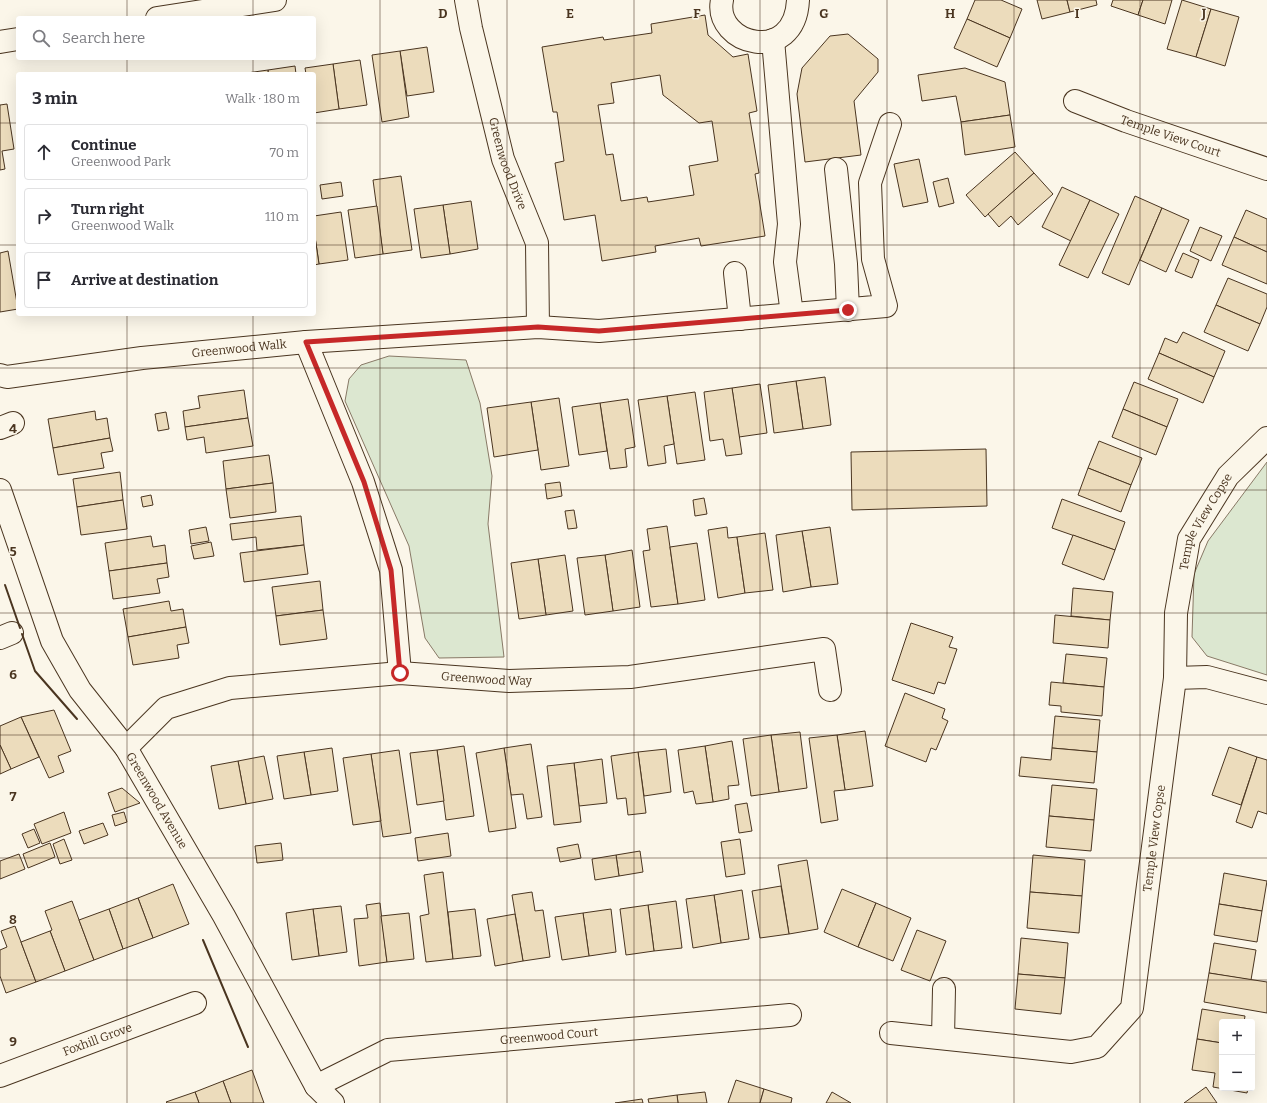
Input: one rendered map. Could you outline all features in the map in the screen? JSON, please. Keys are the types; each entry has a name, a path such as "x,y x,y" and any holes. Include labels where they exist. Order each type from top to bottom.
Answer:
{"street":[{"path":"170,16 276,0"},
{"name":"Greenwood Drive","path":"466,0 470,28 503,159 537,243 538,327"},
{"path":"722,0 724,16 729,27 738,36 749,41 762,43 773,40 785,34 793,24 798,12 798,0"},
{"path":"0,42 16,39"},
{"path":"773,40 789,224 785,262 792,314"},
{"name":"Temple View Court","path":"1075,101 1267,169"},
{"name":"Greenwood Walk","path":"0,376 7,377 142,358 306,342 538,327 599,331 886,306 873,259 870,182 890,124"},
{"path":"836,169 846,264 848,310"},
{"path":"735,273 740,319"},
{"path":"306,342 364,482 391,570 400,673"},
{"name":"Temple View Copse","path":"891,1033 1071,1052 1097,1047 1132,1008 1175,678 1176,613 1189,539 1228,476 1267,438"},
{"name":"Greenwood Avenue","path":"0,490 52,641 80,690 126,748 224,916 316,1086 333,1103"},
{"name":"Greenwood Way","path":"126,748 166,708 230,688 400,673 509,681 630,677 824,649 830,690"},
{"path":"1175,678 1207,676 1267,693"},
{"path":"942,1038 944,989"},
{"name":"Foxhill Grove","path":"0,1076 195,1003"},
{"name":"Greenwood Court","path":"316,1086 388,1050 790,1015"}],"green space":[{"path":"389,356 466,360 480,403 492,476 488,524 504,657 439,658 425,638 409,546 345,401 349,379 361,365"},
{"path":"1267,462 1267,675 1207,656 1192,637 1194,574 1208,541"}],"building":[{"path":"975,0 1001,0 1022,9 1010,38 967,19"},
{"path":"1037,0 1067,0 1070,12 1042,19"},
{"path":"1067,0 1096,0 1097,5 1070,12"},
{"path":"1113,0 1143,0 1138,15 1111,6"},
{"path":"1143,0 1172,0 1165,24 1138,15"},
{"path":"1182,0 1211,9 1196,57 1167,49"},
{"path":"1211,9 1239,17 1225,66 1196,57"},
{"path":"705,15 708,35 733,57 748,54 757,111 749,113 759,173 755,174 765,236 701,246 699,238 655,246 656,252 602,261 595,215 564,220 555,163 564,161 557,112 553,112 542,47 603,37 604,40 652,33 651,24","holes":["660,75 663,95 699,123 712,121 718,161 689,166 694,195 648,202 647,197 621,201 613,154 606,155 598,105 614,103 611,83"]},
{"path":"967,19 1010,38 997,67 954,48"},
{"path":"848,34 878,59 878,72 854,101 861,155 805,162 797,94 802,68 830,36"},
{"path":"427,47 434,92 407,96 400,51"},
{"path":"400,51 409,117 382,122 372,55"},
{"path":"360,60 367,105 339,109 333,64"},
{"path":"333,64 339,109 316,113 316,72 306,72 305,68"},
{"path":"295,66 296,72 268,72 268,70"},
{"path":"965,68 1005,82 1010,115 961,122 956,96 922,101 918,75"},
{"path":"268,70 268,72 254,72"},
{"path":"7,104 14,149 2,151 5,169 0,170 0,105"},
{"path":"1010,115 1015,147 965,155 961,122"},
{"path":"1015,152 1034,173 985,217 966,195"},
{"path":"919,159 928,202 903,207 894,164"},
{"path":"1034,173 1053,194 1018,225 1011,216 999,227 988,214"},
{"path":"401,176 412,250 383,254 373,180"},
{"path":"948,178 954,203 939,207 933,182"},
{"path":"341,182 343,196 322,199 320,185"},
{"path":"1062,187 1090,200 1071,241 1042,227"},
{"path":"1135,196 1162,208 1129,285 1102,273"},
{"path":"1090,200 1119,214 1088,278 1059,265"},
{"path":"471,201 478,249 450,254 443,205"},
{"path":"443,205 450,254 421,258 414,209"},
{"path":"377,206 383,254 355,258 348,210"},
{"path":"1162,208 1189,220 1166,272 1140,260"},
{"path":"1246,210 1267,219 1267,252 1234,237"},
{"path":"341,212 348,260 319,264 316,244 316,216"},
{"path":"1200,227 1222,236 1211,261 1190,251"},
{"path":"1234,237 1267,252 1267,284 1222,265"},
{"path":"316,244 319,264 316,265"},
{"path":"8,251 16,297 16,309 0,312 0,253"},
{"path":"1183,253 1199,260 1192,278 1175,271"},
{"path":"1228,278 1267,294 1267,307 1260,324 1216,305"},
{"path":"1216,305 1260,324 1248,351 1204,332"},
{"path":"1183,332 1225,351 1214,377 1159,353 1165,338 1177,343"},
{"path":"1159,353 1214,377 1203,403 1148,379"},
{"path":"825,377 831,425 803,429 796,381"},
{"path":"796,381 803,429 774,433 768,385"},
{"path":"1134,382 1178,399 1167,427 1123,409"},
{"path":"760,384 767,433 739,437 732,388"},
{"path":"732,388 742,454 726,456 723,439 710,441 704,392"},
{"path":"244,390 248,418 185,427 183,411 200,408 198,396"},
{"path":"695,392 705,460 677,464 667,396"},
{"path":"667,396 674,444 664,446 666,463 648,466 638,400"},
{"path":"559,398 569,466 541,470 531,402"},
{"path":"628,399 635,447 625,449 627,467 610,469 600,403"},
{"path":"531,402 538,450 494,457 487,408"},
{"path":"600,403 607,451 579,455 572,407"},
{"path":"1123,409 1167,427 1156,455 1112,437"},
{"path":"95,411 96,420 107,418 110,438 53,448 48,419"},
{"path":"166,412 169,429 158,431 155,414"},
{"path":"248,418 253,446 206,453 204,437 187,440 185,427"},
{"path":"110,438 113,451 101,453 104,468 58,475 53,448"},
{"path":"1099,441 1142,458 1131,485 1088,468"},
{"path":"986,449 987,506 852,510 851,452"},
{"path":"269,455 273,483 226,489 223,461"},
{"path":"1088,468 1131,485 1121,512 1078,495"},
{"path":"120,472 123,500 77,507 73,479"},
{"path":"560,482 562,496 547,499 545,484"},
{"path":"273,483 276,512 230,518 226,489"},
{"path":"151,495 153,505 143,507 141,497"},
{"path":"704,498 707,514 695,516 693,500"},
{"path":"1062,499 1125,522 1115,550 1052,528"},
{"path":"123,500 127,529 81,535 77,507"},
{"path":"574,510 577,528 568,529 565,511"},
{"path":"301,516 304,545 257,550 256,537 232,540 230,524"},
{"path":"667,526 678,604 651,607 643,551 650,550 647,529"},
{"path":"206,527 209,541 191,544 189,530"},
{"path":"727,527 728,538 737,537 745,593 718,598 708,530"},
{"path":"830,527 838,584 811,587 802,531"},
{"path":"802,531 811,587 783,592 776,535"},
{"path":"765,533 773,590 745,593 737,537"},
{"path":"1073,535 1115,550 1104,580 1062,564"},
{"path":"151,536 153,547 165,545 167,563 109,571 105,543"},
{"path":"211,542 214,556 194,559 191,546"},
{"path":"697,543 705,600 678,604 670,547"},
{"path":"304,545 308,574 244,582 240,553"},
{"path":"632,550 640,607 613,611 605,555"},
{"path":"565,555 573,611 546,615 538,559"},
{"path":"605,555 613,611 585,615 577,558"},
{"path":"538,559 546,615 519,619 511,563"},
{"path":"167,563 169,577 157,579 160,593 113,599 109,571"},
{"path":"320,581 323,610 276,616 272,587"},
{"path":"1073,588 1113,592 1110,620 1071,616"},
{"path":"169,601 171,611 183,609 186,627 128,637 123,609"},
{"path":"323,610 327,639 280,645 276,616"},
{"path":"1055,615 1110,620 1108,648 1053,643"},
{"path":"911,623 953,637 949,647 957,649 945,684 938,682 934,694 892,680"},
{"path":"186,627 189,643 177,645 179,658 133,665 128,637"},
{"path":"1066,654 1107,658 1104,687 1063,683"},
{"path":"1051,682 1104,687 1102,716 1061,712 1061,706 1049,705"},
{"path":"905,693 945,709 942,718 948,721 936,750 931,748 926,762 885,746"},
{"path":"54,710 71,751 58,756 64,772 49,778 21,717"},
{"path":"1055,716 1100,720 1097,752 1052,748"},
{"path":"21,717 39,757 11,769 0,745 0,726"},
{"path":"865,731 873,786 845,790 837,735"},
{"path":"800,732 807,788 779,792 771,735"},
{"path":"771,735 779,792 751,796 743,739"},
{"path":"837,735 845,790 834,791 838,820 821,823 809,738"},
{"path":"732,741 739,785 728,786 729,799 713,802 705,746"},
{"path":"531,744 542,817 527,819 523,794 511,795 504,748"},
{"path":"0,745 11,769 0,774"},
{"path":"464,746 474,816 446,820 437,750"},
{"path":"705,746 713,802 696,804 693,791 684,793 678,750"},
{"path":"1229,747 1257,757 1241,805 1212,795"},
{"path":"332,748 338,791 311,795 304,752"},
{"path":"504,748 516,828 489,832 476,753"},
{"path":"1052,748 1097,752 1094,783 1019,776 1021,757 1051,760"},
{"path":"666,749 671,792 644,796 638,752"},
{"path":"399,750 411,833 383,837 371,754"},
{"path":"437,750 444,801 417,805 410,753"},
{"path":"304,752 311,795 284,799 277,756"},
{"path":"638,752 646,813 628,815 626,798 617,799 611,756"},
{"path":"371,754 381,821 353,825 343,758"},
{"path":"264,756 273,799 246,804 238,761"},
{"path":"1257,757 1267,760 1267,814 1258,811 1252,828 1236,822"},
{"path":"602,759 607,803 579,806 574,763"},
{"path":"238,761 246,804 219,809 211,766"},
{"path":"574,763 581,822 554,825 547,766"},
{"path":"1052,785 1097,789 1094,820 1049,816"},
{"path":"122,788 140,803 115,812 108,793"},
{"path":"747,803 752,831 739,833 735,805"},
{"path":"64,812 71,833 42,844 34,824"},
{"path":"124,812 127,822 115,826 112,815"},
{"path":"1049,816 1094,820 1091,851 1046,847"},
{"path":"103,823 108,835 84,844 79,831"},
{"path":"34,829 40,843 28,848 22,834"},
{"path":"448,833 451,856 418,861 415,838"},
{"path":"64,839 72,860 60,864 53,844"},
{"path":"740,839 745,874 726,877 721,842"},
{"path":"50,843 55,857 28,868 23,854"},
{"path":"281,843 283,860 257,863 255,846"},
{"path":"578,844 581,858 560,862 557,848"},
{"path":"640,851 643,872 619,876 616,855"},
{"path":"19,854 25,869 0,879 0,861"},
{"path":"616,855 619,876 595,880 592,859"},
{"path":"1033,855 1085,860 1082,896 1030,892"},
{"path":"807,860 818,929 789,934 778,865"},
{"path":"443,872 453,959 426,962 420,916 429,914 424,875"},
{"path":"1224,873 1267,881 1262,911 1219,904"},
{"path":"173,884 189,924 153,938 138,898"},
{"path":"781,886 789,934 760,938 752,891"},
{"path":"842,889 876,903 858,947 824,932"},
{"path":"742,890 749,939 721,943 714,895"},
{"path":"532,892 535,911 543,910 550,957 523,961 512,895"},
{"path":"1030,892 1082,896 1079,933 1027,928"},
{"path":"714,895 721,943 693,948 686,899"},
{"path":"138,898 153,938 123,949 109,909"},
{"path":"72,901 94,960 65,971 50,931 52,930 45,911"},
{"path":"676,901 682,948 654,951 648,905"},
{"path":"380,903 387,962 359,966 354,919 368,918 366,905"},
{"path":"876,903 911,918 893,961 858,947"},
{"path":"1219,904 1262,911 1257,942 1214,935"},
{"path":"648,905 654,951 626,955 620,909"},
{"path":"341,906 347,952 319,956 313,909"},
{"path":"109,909 123,949 94,960 79,920"},
{"path":"313,909 319,956 292,960 286,913"},
{"path":"475,909 481,956 453,959 448,912"},
{"path":"611,909 616,952 589,956 583,913"},
{"path":"409,913 414,959 387,962 381,916"},
{"path":"583,913 589,956 562,960 555,917"},
{"path":"515,914 523,961 495,966 487,919"},
{"path":"15,926 36,982 6,993 0,976 0,950 7,947 1,931"},
{"path":"917,930 946,941 930,981 901,970"},
{"path":"50,931 65,971 36,982 21,942"},
{"path":"1021,938 1068,943 1065,978 1018,974"},
{"path":"1214,943 1256,950 1251,980 1209,973"},
{"path":"1209,973 1267,982 1267,1013 1204,1002"},
{"path":"1018,974 1065,978 1061,1014 1015,1009"},
{"path":"1202,1009 1245,1016 1244,1019 1219,1019 1219,1043 1197,1039"},
{"path":"1197,1039 1219,1043 1219,1088 1213,1087 1215,1073 1192,1070"},
{"path":"252,1070 264,1103 231,1103 223,1081"},
{"path":"736,1080 764,1089 760,1103 728,1103"},
{"path":"223,1081 231,1103 199,1103 195,1092"},
{"path":"1206,1087 1217,1103 1184,1103"},
{"path":"764,1089 792,1098 791,1103 760,1103"},
{"path":"1236,1091 1247,1091 1247,1093"},
{"path":"195,1092 199,1103 166,1102"},
{"path":"705,1092 707,1103 678,1103 677,1095"},
{"path":"832,1092 851,1103 826,1103"},
{"path":"677,1095 678,1103 649,1103 648,1099"},
{"path":"642,1099 643,1103 615,1103"}],"wall":[{"path":"5,585 20,628"},
{"path":"22,634 35,671 77,719"},
{"path":"203,940 248,1047"}],"route":[{"path":"400,673 391,570 364,482 306,342 538,327 599,331 848,310"}]}
